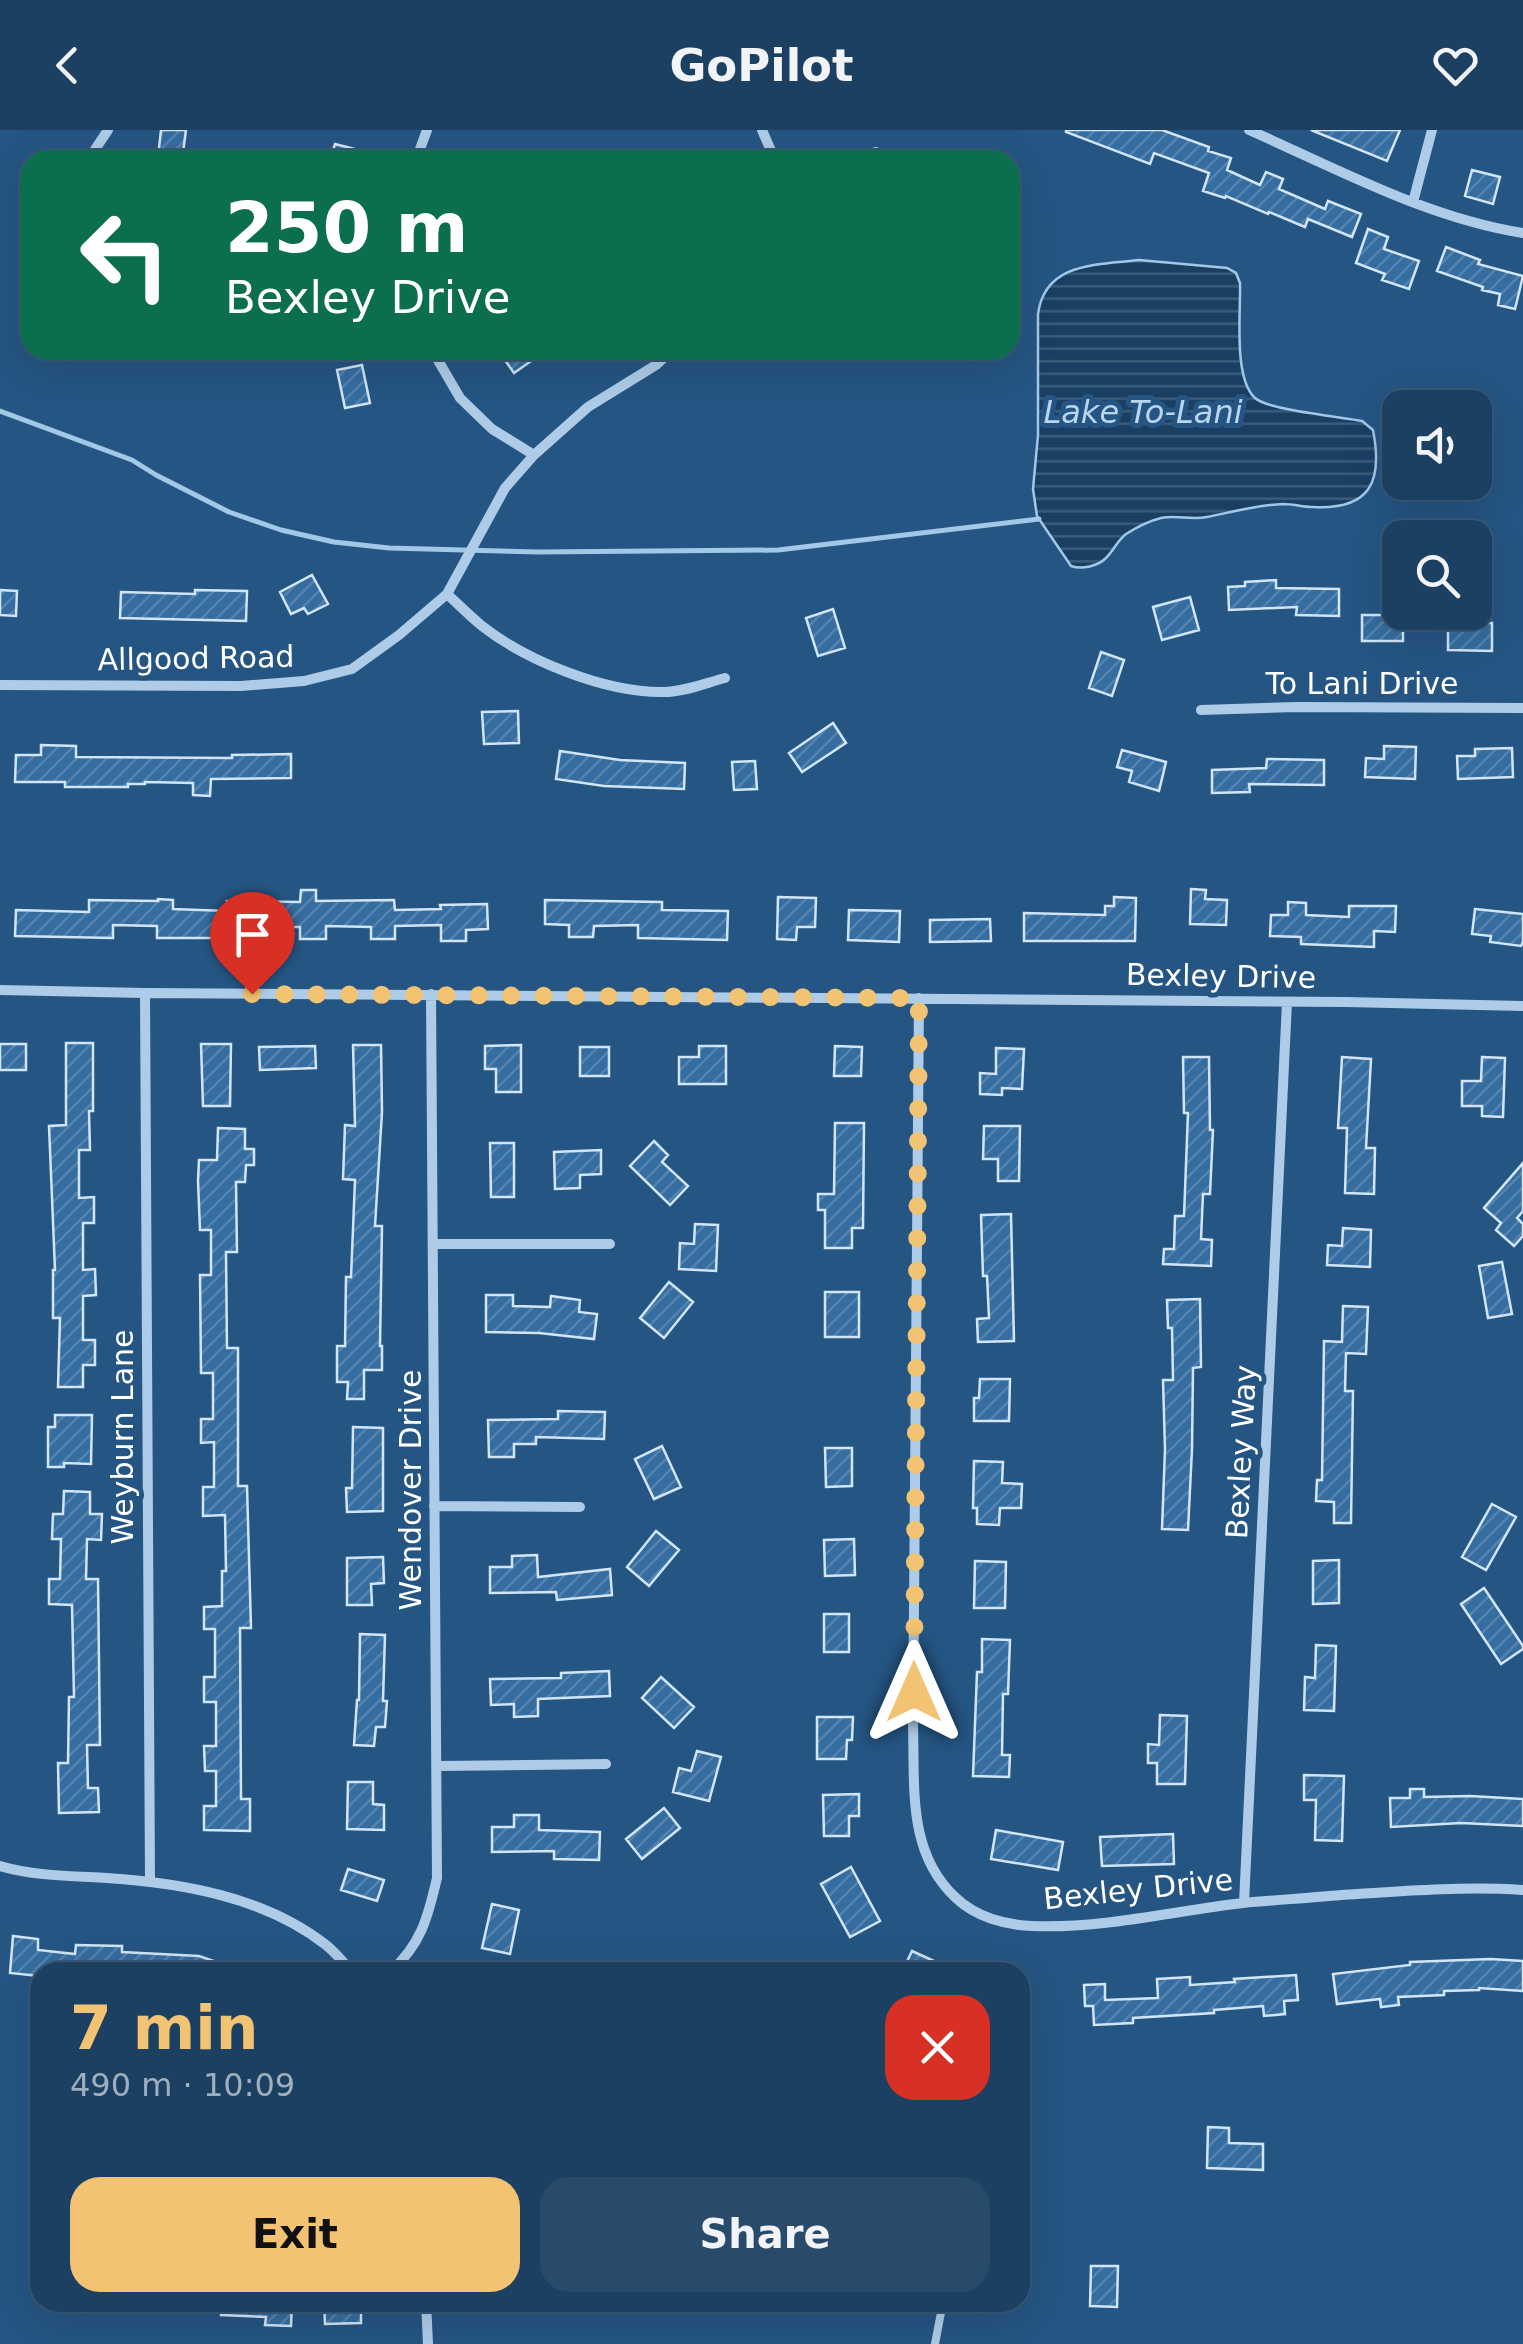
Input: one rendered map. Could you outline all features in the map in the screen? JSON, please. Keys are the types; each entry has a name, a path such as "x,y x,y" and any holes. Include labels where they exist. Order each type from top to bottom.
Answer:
{"street":[{"path":"1249,130 1413,202 1488,228 1523,233"},
{"path":"1413,202 1432,130"},
{"path":"438,360 460,398 492,429 534,455"},
{"name":"Allgood Road","path":"0,685 241,686 304,681 352,668 447,594 505,488 534,455 588,407 661,360"},
{"path":"447,594 483,627 576,676 626,689 667,692 725,678"},
{"name":"To Lani Drive","path":"1202,710 1523,708"},
{"name":"Bexley Drive","path":"0,990 1523,1006"},
{"name":"Weyburn Lane","path":"144,994 150,1881"},
{"name":"Wendover Drive","path":"402,1962 426,1924 437,1878 431,994"},
{"name":"Bexley Drive","path":"919,998 915,1822 925,1852 939,1876 957,1899 991,1920 1033,1926 1094,1924 1244,1903 1438,1888 1523,1890"},
{"name":"Bexley Way","path":"1244,1903 1287,1002"},
{"path":"433,1244 610,1244"},
{"path":"434,1506 580,1507"},
{"path":"437,1766 606,1764"},
{"path":"0,1866 57,1875 150,1881 234,1899 287,1919 328,1946 343,1962"},
{"path":"426,2312 428,2344"}],"lane":[{"path":"935,2344 941,2312"}],"water":[{"name":"Lake To-Lani","path":"1139,260 1227,268 1236,273 1240,283 1241,360 1248,388 1262,402 1362,421 1373,430 1374,478 1360,497 1333,507 1287,504 1201,518 1161,518 1126,534 1099,563 1071,566 1037,516 1033,489 1038,435 1038,314 1051,284 1062,275 1090,266"}],"building":[{"path":"161,130 186,130 183,150 159,150"},
{"path":"1066,130 1162,130 1231,158 1227,170 1260,185 1266,172 1283,179 1279,189 1325,209 1328,201 1361,214 1352,237 1308,219 1305,227 1203,191 1209,173 1154,153 1150,164"},
{"path":"1311,130 1400,130 1387,161"},
{"path":"335,144 358,150 333,150"},
{"path":"1472,170 1500,177 1493,204 1465,196"},
{"path":"1368,229 1388,237 1384,249 1419,261 1409,289 1382,280 1385,274 1356,263"},
{"path":"1446,247 1480,260 1478,264 1523,276 1515,309 1498,305 1500,294 1437,271"},
{"path":"505,360 533,360 514,373"},
{"path":"362,365 370,403 345,408 337,370"},
{"path":"312,575 328,604 308,614 304,608 291,614 280,592"},
{"path":"1276,580 1276,588 1339,589 1339,616 1296,615 1297,607 1229,610 1228,587"},
{"path":"0,590 17,591 16,616 0,615"},
{"path":"195,590 247,591 246,621 120,618 121,592 195,594"},
{"path":"1190,597 1199,630 1162,640 1153,607"},
{"path":"833,609 845,648 818,656 806,618"},
{"path":"1362,615 1382,615 1382,630 1403,630 1403,641 1362,641"},
{"path":"1448,630 1492,630 1492,651 1448,650"},
{"path":"1101,652 1124,660 1112,696 1089,688"},
{"path":"518,711 519,743 484,744 482,712"},
{"path":"833,723 846,743 802,772 789,753"},
{"path":"41,745 76,746 76,757 232,758 291,754 291,778 211,779 210,796 193,795 193,783 65,787 65,782 15,782 16,755 41,755"},
{"path":"1384,746 1416,747 1415,779 1365,777 1366,758 1384,759"},
{"path":"1512,748 1513,777 1458,779 1457,756 1475,756 1475,749"},
{"path":"1122,750 1166,762 1159,791 1129,782 1132,771 1117,767"},
{"path":"560,751 620,760 685,763 684,789 604,786 556,779"},
{"path":"1267,759 1324,760 1324,785 1249,784 1250,792 1212,793 1212,770 1266,768"},
{"path":"755,761 757,789 734,790 732,762"},
{"path":"1191,889 1206,890 1205,899 1227,900 1226,925 1190,924"},
{"path":"301,890 316,890 316,901 394,900 395,910 487,904 488,929 466,930 466,941 441,941 441,925 395,926 395,939 371,939 371,927 326,926 326,939 300,939 300,927 253,927 253,938 157,938 157,926 113,925 113,938 15,936 16,910 89,912 89,900 158,899 173,900 173,909 227,911 227,901 300,902"},
{"path":"778,897 816,898 815,927 797,927 796,940 777,939"},
{"path":"1114,897 1136,898 1135,941 1024,941 1024,913 1105,915 1105,906 1114,906"},
{"path":"545,900 662,902 662,910 728,911 727,940 638,938 638,925 594,926 593,937 569,937 569,925 545,924"},
{"path":"1288,902 1306,903 1306,915 1349,917 1349,906 1396,906 1395,932 1374,931 1374,947 1301,944 1301,937 1270,936 1271,915 1288,915"},
{"path":"1475,909 1523,914 1521,946 1490,942 1491,936 1472,934"},
{"path":"849,910 900,911 899,942 848,940"},
{"path":"990,919 991,941 930,942 930,920"},
{"path":"66,1043 93,1043 90,1150 79,1150 79,1198 94,1197 94,1223 83,1223 83,1270 95,1269 96,1295 83,1296 83,1340 95,1340 95,1365 83,1365 83,1387 58,1387 60,1318 53,1318 49,1126 66,1125"},
{"path":"0,1044 26,1044 26,1070 0,1070"},
{"path":"201,1044 231,1044 230,1106 203,1106"},
{"path":"353,1045 381,1045 382,1112 375,1226 382,1226 382,1370 364,1370 364,1399 347,1399 348,1382 337,1382 337,1346 345,1346 346,1277 351,1277 355,1180 343,1179 345,1125 355,1126"},
{"path":"521,1045 521,1092 496,1092 496,1069 485,1069 485,1046"},
{"path":"315,1046 316,1068 260,1070 259,1047"},
{"path":"699,1046 726,1046 726,1084 679,1084 679,1057 699,1057"},
{"path":"835,1046 862,1047 861,1076 834,1076"},
{"path":"580,1047 609,1047 609,1076 580,1076"},
{"path":"996,1048 1024,1049 1022,1089 1002,1088 1002,1095 980,1094 980,1073 996,1074"},
{"path":"1183,1057 1209,1057 1213,1130 1210,1194 1203,1194 1201,1239 1212,1240 1211,1266 1163,1264 1164,1249 1174,1249 1175,1216 1184,1216 1188,1113 1184,1113"},
{"path":"1342,1057 1371,1059 1366,1148 1375,1148 1374,1194 1345,1193 1347,1128 1338,1128"},
{"path":"1482,1057 1505,1058 1503,1117 1482,1116 1482,1106 1462,1106 1462,1081 1481,1081"},
{"path":"835,1123 864,1123 863,1228 852,1228 852,1248 825,1248 825,1210 818,1210 818,1194 834,1194"},
{"path":"984,1126 1020,1126 1019,1181 998,1181 998,1159 983,1159"},
{"path":"218,1128 245,1129 245,1149 254,1149 254,1165 246,1165 245,1182 236,1182 237,1252 226,1252 227,1348 238,1348 238,1486 247,1486 251,1628 240,1628 241,1799 250,1799 250,1831 204,1830 204,1806 216,1806 216,1771 205,1771 204,1746 216,1746 216,1702 204,1702 204,1677 215,1677 215,1629 204,1629 204,1607 222,1606 222,1571 226,1571 225,1515 203,1516 203,1487 214,1487 214,1442 201,1443 201,1419 213,1419 213,1373 201,1373 200,1275 211,1275 211,1230 200,1230 198,1181 199,1160 217,1160"},
{"path":"654,1141 668,1155 662,1162 688,1186 670,1205 630,1166"},
{"path":"490,1143 514,1143 514,1197 491,1197"},
{"path":"601,1150 601,1174 580,1175 580,1188 555,1189 554,1152"},
{"path":"1523,1163 1523,1211 1517,1218 1523,1224 1523,1236 1514,1246 1496,1230 1501,1223 1484,1208"},
{"path":"1011,1214 1014,1341 978,1342 977,1319 989,1318 981,1215"},
{"path":"695,1224 718,1225 716,1271 679,1269 680,1243 694,1244"},
{"path":"1343,1228 1371,1230 1370,1267 1327,1265 1328,1245 1342,1246"},
{"path":"1502,1262 1512,1314 1488,1318 1479,1266"},
{"path":"669,1282 693,1302 664,1338 640,1318"},
{"path":"825,1292 859,1292 859,1337 825,1337"},
{"path":"486,1295 513,1295 513,1306 550,1307 551,1296 580,1300 579,1312 597,1314 594,1339 486,1332"},
{"path":"1200,1299 1201,1367 1193,1368 1188,1530 1162,1529 1163,1380 1173,1380 1167,1300"},
{"path":"1343,1306 1368,1307 1366,1354 1346,1353 1345,1391 1353,1391 1351,1523 1334,1523 1334,1502 1316,1501 1317,1480 1322,1480 1324,1341 1342,1342"},
{"path":"980,1379 1010,1379 1009,1421 974,1421 974,1398 979,1398"},
{"path":"558,1411 605,1412 604,1439 536,1437 536,1444 514,1444 514,1457 489,1457 488,1420 558,1419"},
{"path":"55,1415 92,1415 91,1464 48,1467 48,1427 55,1427"},
{"path":"353,1427 383,1428 383,1511 347,1512 346,1488 352,1488"},
{"path":"662,1446 681,1487 654,1499 635,1459"},
{"path":"825,1448 852,1448 852,1486 826,1487"},
{"path":"974,1461 1003,1462 1002,1483 1022,1484 1021,1508 1000,1508 999,1525 977,1524 977,1508 973,1508"},
{"path":"64,1491 90,1492 90,1514 102,1514 101,1540 87,1539 86,1579 98,1579 100,1745 87,1745 88,1788 98,1788 99,1812 59,1813 58,1763 68,1763 69,1697 74,1697 72,1605 49,1604 49,1579 60,1579 61,1539 52,1539 53,1514 63,1514"},
{"path":"1492,1504 1516,1517 1486,1570 1462,1557"},
{"path":"656,1531 679,1550 649,1586 627,1567"},
{"path":"854,1539 855,1575 825,1576 824,1540"},
{"path":"537,1555 538,1577 610,1569 612,1595 557,1600 556,1592 490,1593 490,1567 512,1567 512,1556"},
{"path":"383,1557 384,1583 371,1584 372,1605 347,1605 347,1558"},
{"path":"1339,1560 1339,1603 1313,1604 1313,1561"},
{"path":"975,1561 1006,1562 1005,1608 974,1608"},
{"path":"1484,1588 1523,1646 1501,1664 1461,1604"},
{"path":"824,1614 849,1614 849,1652 824,1652"},
{"path":"360,1634 385,1635 385,1727 376,1727 374,1746 354,1745"},
{"path":"982,1639 1010,1640 1008,1694 1003,1694 1002,1755 1010,1755 1009,1777 973,1776"},
{"path":"1316,1645 1336,1646 1334,1711 1304,1710 1305,1677 1315,1678"},
{"path":"609,1671 610,1696 538,1699 538,1716 514,1717 514,1704 491,1705 490,1679 561,1678 561,1673"},
{"path":"661,1677 694,1707 674,1728 642,1698"},
{"path":"1160,1715 1187,1716 1185,1784 1157,1784 1157,1763 1148,1763 1148,1744 1159,1745"},
{"path":"817,1717 853,1717 846,1759 817,1759"},
{"path":"697,1751 721,1757 709,1801 673,1792 679,1768 691,1771"},
{"path":"1304,1775 1344,1776 1342,1841 1315,1840 1316,1800 1304,1800"},
{"path":"348,1782 373,1782 373,1804 384,1805 384,1830 347,1829"},
{"path":"1410,1789 1424,1789 1424,1797 1523,1799 1523,1826 1461,1823 1391,1827 1390,1798 1410,1798"},
{"path":"859,1794 859,1816 849,1816 849,1836 824,1836 823,1795"},
{"path":"664,1808 680,1828 642,1859 626,1839"},
{"path":"514,1815 539,1815 539,1830 600,1832 599,1860 554,1859 554,1851 492,1852 492,1827 514,1827"},
{"path":"996,1830 1063,1842 1058,1870 991,1859"},
{"path":"1173,1834 1174,1864 1102,1866 1100,1837"},
{"path":"851,1867 880,1921 850,1937 821,1884"},
{"path":"348,1869 384,1880 377,1901 341,1890"},
{"path":"492,1904 519,1910 510,1954 482,1948"},
{"path":"13,1936 38,1939 38,1950 75,1954 76,1945 122,1946 122,1952 199,1956 217,1962 30,1962 30,1975 10,1973"},
{"path":"912,1951 936,1962 907,1962"},
{"path":"1523,1961 1523,1991 1444,1991 1444,1995 1398,1997 1399,2005 1381,2007 1380,1999 1337,2004 1333,1974 1410,1962"},
{"path":"1296,1975 1298,2000 1284,2001 1285,2014 1264,2016 1263,2006 1094,2025 1093,2006 1085,2006 1084,1985 1105,1984 1105,2000 1158,1998 1157,1979 1190,1977 1190,1985"},
{"path":"1208,2127 1229,2128 1229,2143 1263,2144 1263,2170 1207,2168"},
{"path":"1091,2266 1118,2266 1117,2307 1090,2306"},
{"path":"292,2312 291,2326 265,2325 266,2317 221,2315"},
{"path":"324,2312 361,2312 361,2323 325,2324"}],"waterway":[{"path":"0,411 132,460 229,512 281,530 334,542 389,548 538,552 778,550 1039,519"}],"route":[{"path":"252,994 919,998 914,1692"}]}
